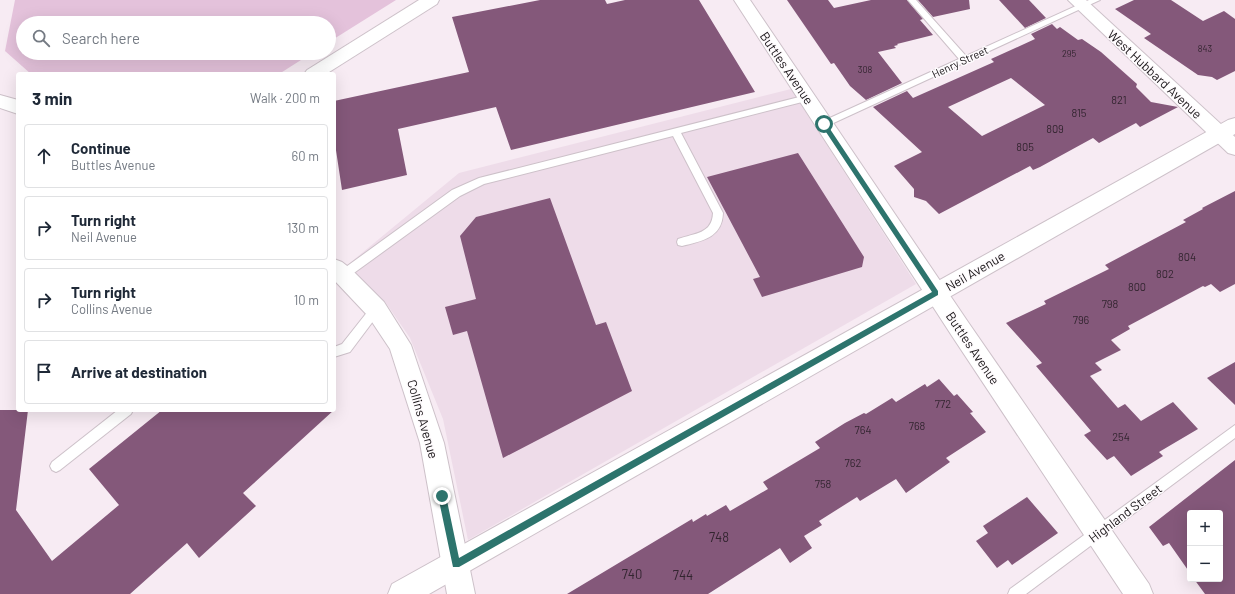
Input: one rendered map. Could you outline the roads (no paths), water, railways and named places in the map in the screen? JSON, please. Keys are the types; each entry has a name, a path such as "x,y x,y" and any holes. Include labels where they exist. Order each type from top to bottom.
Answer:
{"street":[{"path":"336,59 431,0"},
{"name":"Buttles Avenue","path":"742,0 936,293 1139,594"},
{"name":"West Hubbard Avenue","path":"1085,2 1227,129 1235,148"},
{"path":"316,72 334,60"},
{"path":"0,101 16,106"},
{"name":"Neil Avenue","path":"402,594 1227,129"},
{"name":"Collins Avenue","path":"339,272 376,309 400,345 432,443 461,594"}],"lane":[{"path":"912,0 965,60"},
{"name":"Henry Street","path":"824,124 965,60 1085,2"},
{"path":"339,272 456,193 482,181 807,98"},
{"path":"676,132 718,213 719,222 716,228 709,233 682,242"},
{"path":"336,351 346,348 376,309"},
{"path":"56,466 124,412"},
{"name":"Highland Street","path":"1015,594 1235,431"}]}
